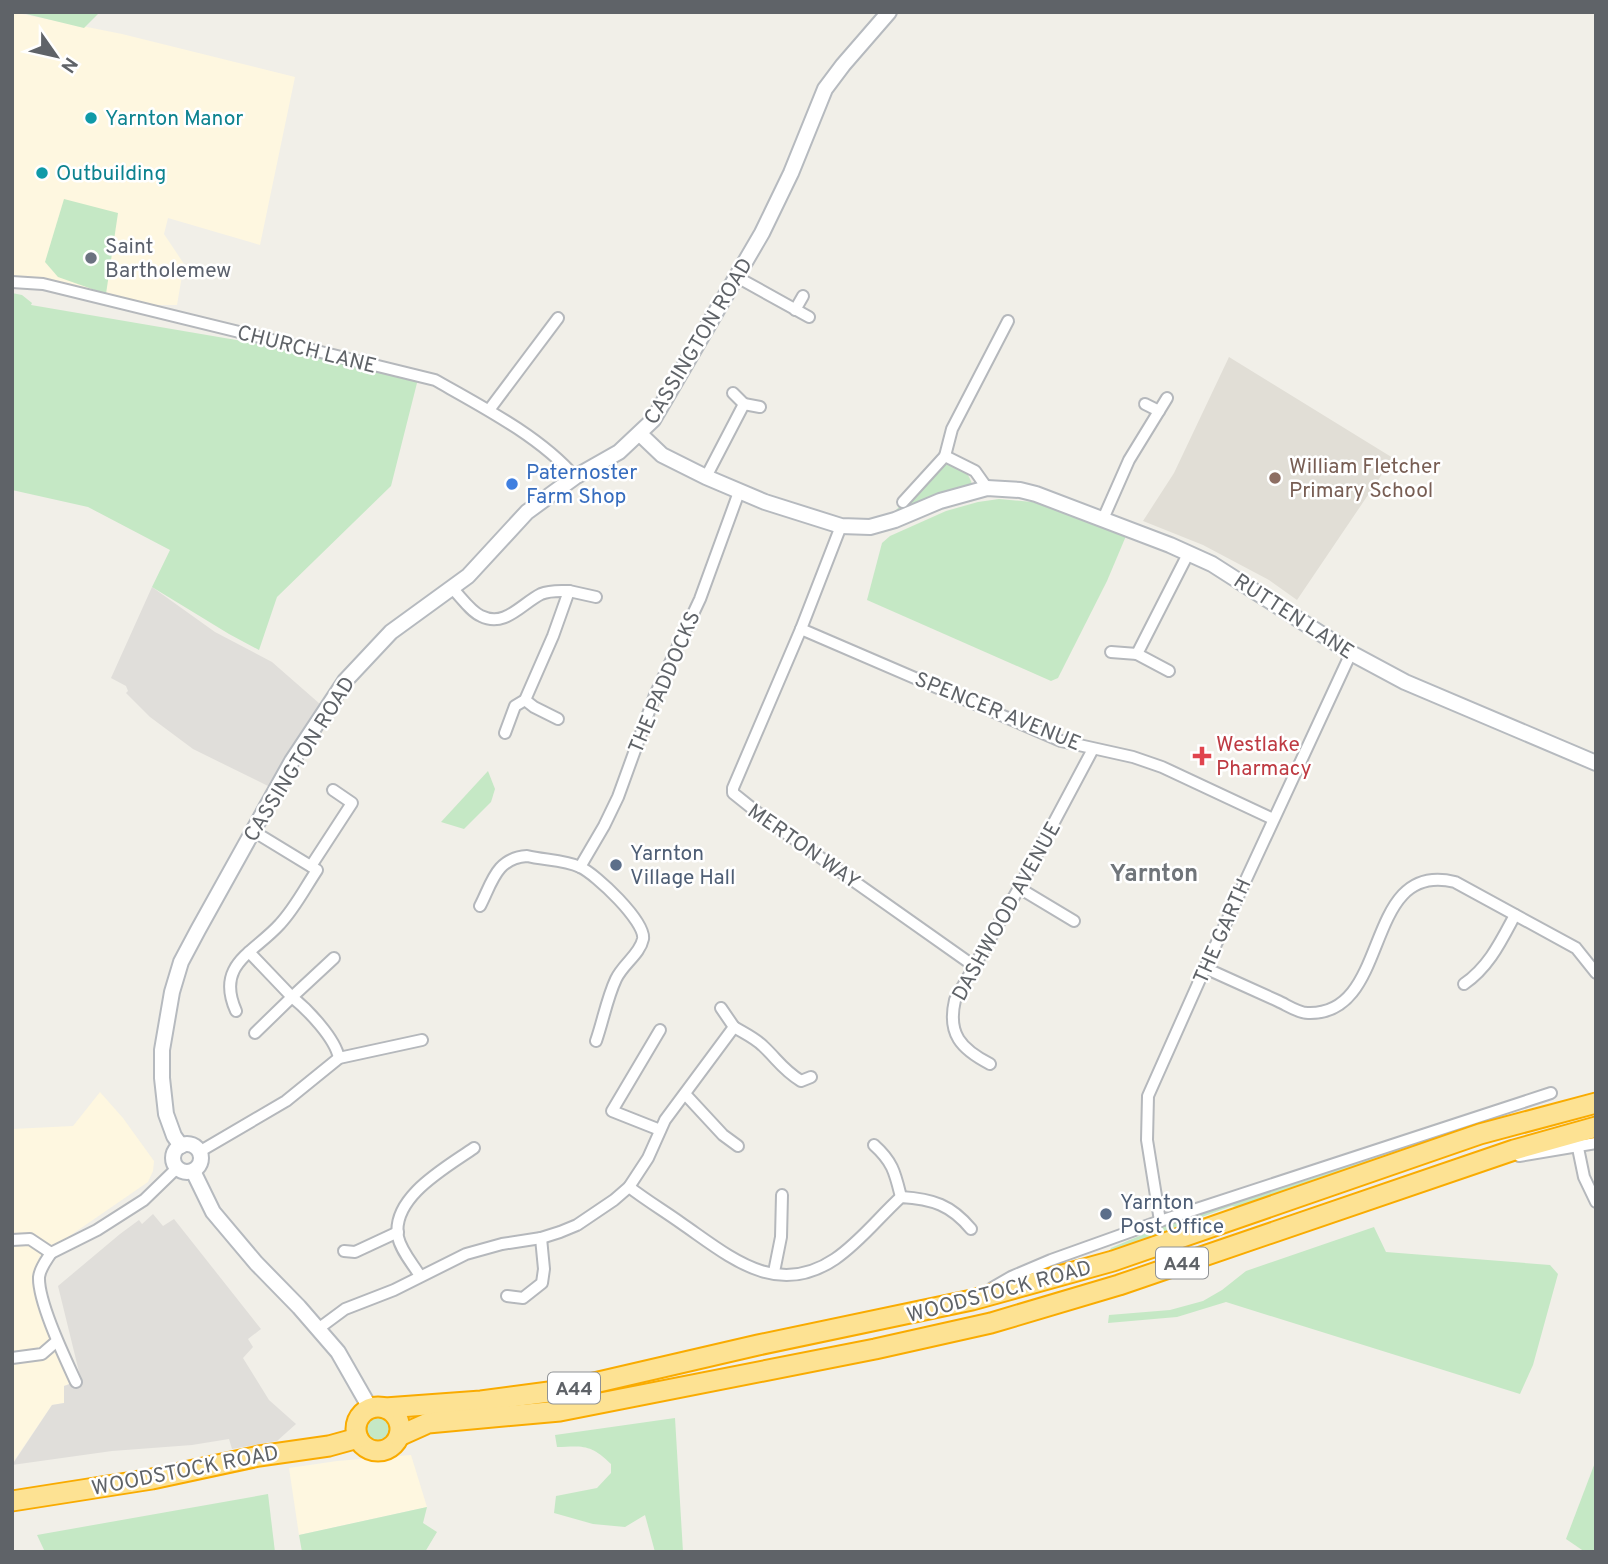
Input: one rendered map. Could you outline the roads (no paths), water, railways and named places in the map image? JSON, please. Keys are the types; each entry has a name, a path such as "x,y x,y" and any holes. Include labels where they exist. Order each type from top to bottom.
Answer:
{"highway":[{"name":"WOODSTOCK ROAD","path":"378,1408 481,1401 564,1390 758,1345 972,1300 1098,1255 1178,1240 1468,1138 1596,1103"},
{"name":"WOODSTOCK ROAD","path":"399,1436 428,1423 560,1411 863,1352 990,1323 1119,1285 1514,1150 1596,1127"},
{"path":"358,1438 357,1423 360,1417 378,1408 396,1416 399,1436"},
{"name":"A44","path":"358,1438 365,1447 379,1451 394,1445 399,1436"},
{"name":"WOODSTOCK ROAD","path":"12,1501 152,1479 272,1454 329,1446 358,1438"}],"street":[{"name":"CASSINGTON ROAD","path":"181,1146 166,1114 162,1078 162,1050 172,992 181,962 292,761 356,668 398,625 452,588 485,558 527,512 575,477 619,452 653,421 735,276 748,259 783,191 825,89 889,12"},
{"path":"735,276 809,317"},
{"name":"CHURCH LANE","path":"12,282 43,284 435,380 489,410 566,466 575,477"},
{"path":"796,310 803,296"},
{"path":"489,410 558,318"},
{"path":"903,502 944,456 952,429 1008,321"},
{"path":"733,393 744,404 760,407"},
{"path":"1103,519 1129,460 1167,398"},
{"path":"706,477 744,404"},
{"path":"1145,404 1159,411"},
{"name":"RUTTEN LANE","path":"640,434 662,455 706,477 739,492 841,527 870,527 895,520 940,501 987,488 1020,490 1103,519 1188,554 1234,578 1350,653 1424,691 1596,763"},
{"path":"1118,454 1129,460"},
{"path":"944,456 975,471 987,488"},
{"name":"THE PADDOCKS","path":"580,867 618,797 655,695 700,599 739,492"},
{"name":"MERTON WAY","path":"841,527 733,793 974,966"},
{"path":"1138,654 1188,554"},
{"path":"452,588 479,615 493,618 505,618 541,594 552,591 569,591 596,597"},
{"path":"505,733 515,706 525,700 569,591"},
{"name":"SPENCER AVENUE","path":"801,629 1061,741 1133,757 1163,767 1273,818"},
{"path":"1111,652 1138,654 1169,671"},
{"name":"THE GARTH","path":"1160,1221 1147,1140 1148,1097 1350,653"},
{"path":"525,700 558,719"},
{"name":"DASHWOOD AVENUE","path":"990,1064 959,1042 954,1032 952,1012 955,1000 1019,888 1093,749"},
{"path":"311,866 352,803 333,790"},
{"path":"236,1011 229,996 230,979 237,964 283,921 317,870 253,831"},
{"path":"496,903 482,902 495,873 506,862 527,856 580,867 600,881 635,919 643,933 642,941 638,950 620,970 614,983 597,1041"},
{"path":"1205,968 1304,1013 1336,1008 1351,996 1398,900 1418,883 1438,878 1455,882 1576,948 1596,973"},
{"path":"1019,888 1074,921"},
{"path":"1464,984 1490,960 1515,915"},
{"path":"249,952 306,1008 337,1049 339,1058"},
{"path":"255,1033 334,958"},
{"path":"721,1008 734,1027 765,1047 785,1071 801,1081 811,1077"},
{"path":"318,1329 345,1308 394,1290 479,1250 541,1238 577,1225 628,1187 648,1158 660,1130 734,1027"},
{"path":"660,1030 612,1111 660,1130"},
{"path":"199,1152 286,1101 339,1058 422,1040"},
{"path":"1098,1255 1160,1221 1551,1093"},
{"path":"685,1094 723,1135 737,1146"},
{"path":"1516,1103 1523,1122"},
{"name":"WOODSTOCK ROAD","path":"1514,1150 1519,1156 1596,1143"},
{"path":"192,1145 199,1152 200,1162 192,1171 177,1168 174,1154 181,1146 192,1145"},
{"path":"874,1146 886,1156 894,1168 901,1197"},
{"path":"1578,1147 1584,1177 1596,1202"},
{"path":"420,1276 403,1248 398,1232 402,1211 417,1189 474,1148"},
{"path":"76,1382 57,1340 40,1286 41,1268 51,1253 97,1230 144,1200 177,1168"},
{"path":"192,1171 213,1212 338,1352 378,1408"},
{"path":"628,1187 736,1261 762,1272 793,1274 808,1272 836,1258 901,1197"},
{"path":"774,1272 781,1237 782,1195"},
{"path":"901,1197 948,1206 971,1229"},
{"path":"344,1251 355,1252 398,1232"},
{"path":"507,1296 523,1301 542,1283 544,1275 541,1238"},
{"path":"12,1240 30,1239 51,1253"},
{"path":"12,1359 42,1354 57,1340"}],"place":[{"name":"Yarnton Manor","path":"91,118"},
{"name":"Outbuilding","path":"42,173"},
{"name":"Saint Bartholemew","path":"91,258"},
{"name":"William Fletcher Primary School","path":"1275,478"},
{"name":"Paternoster Farm Shop","path":"512,484"},
{"name":"Westlake Pharmacy","path":"1202,756"},
{"name":"Yarnton Village Hall","path":"616,865"},
{"name":"Yarnton Post Office","path":"1106,1214"}],"district":[{"name":"Yarnton","path":"1154,873"}]}
